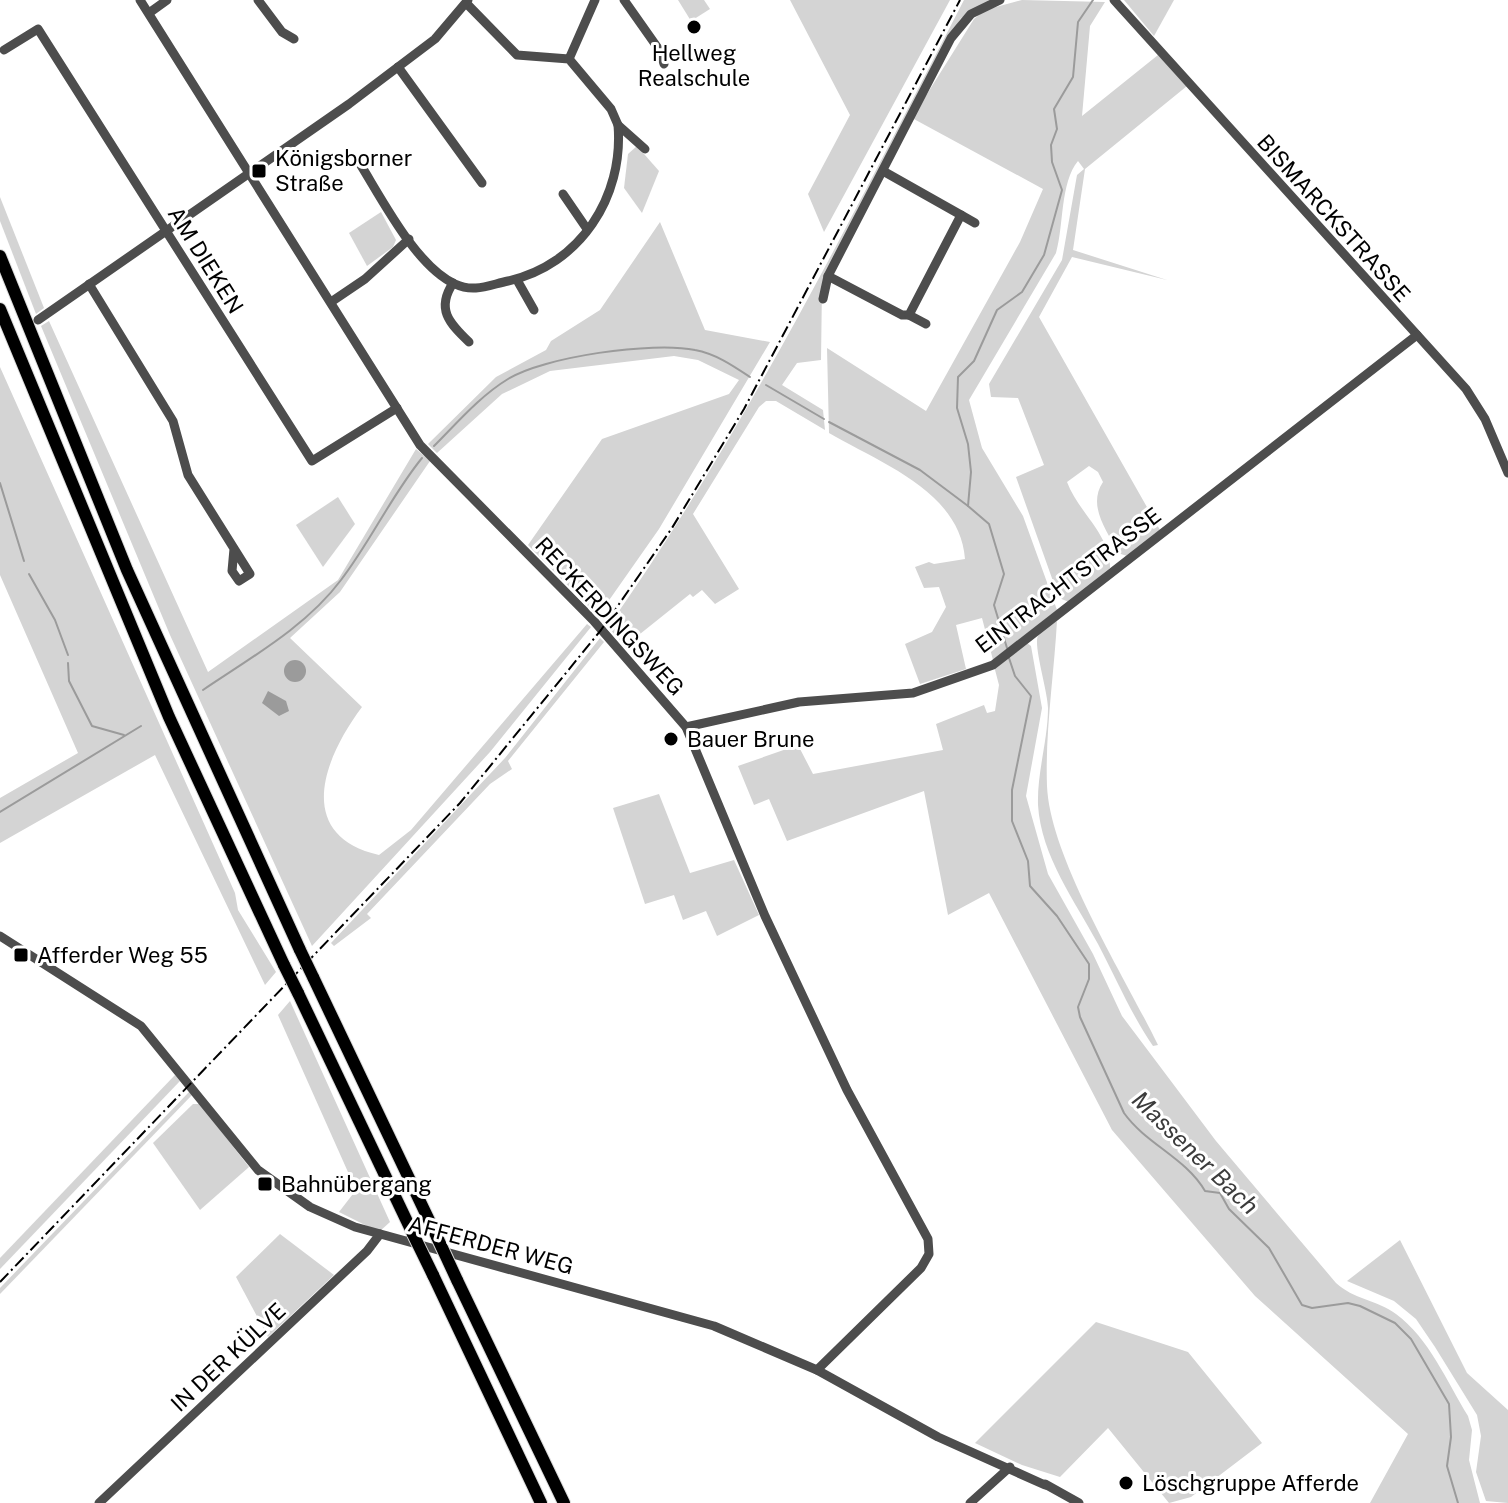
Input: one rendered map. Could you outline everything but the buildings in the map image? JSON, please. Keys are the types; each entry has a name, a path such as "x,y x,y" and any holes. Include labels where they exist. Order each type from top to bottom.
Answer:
{"highway":[{"path":"0,256 186,703 300,950 564,1503"},
{"path":"1,312 169,717 541,1503"}],"street":[{"name":"RECKERDINGSWEG","path":"140,0 423,448 593,620 686,727 771,929 847,1090 924,1231 929,1247 921,1268 817,1370"},
{"path":"149,13 167,0"},
{"path":"258,0 282,32 294,39"},
{"path":"569,59 595,0"},
{"path":"624,0 660,51 664,64"},
{"path":"823,299 828,276 960,23 978,8 1000,0"},
{"name":"BISMARCKSTRASSE","path":"1114,0 1477,404 1508,473"},
{"path":"38,320 250,174 398,67 435,39 468,2 517,55 569,59 611,109 618,125 619,151 612,188 581,242 517,280 479,289 453,283 428,264 357,159"},
{"name":"AM DIEKEN","path":"4,50 38,29 312,461 397,408"},
{"path":"398,67 482,183"},
{"path":"618,125 645,149"},
{"path":"883,171 975,223"},
{"path":"563,194 587,229"},
{"path":"909,315 961,215"},
{"path":"331,302 365,279 409,239"},
{"path":"828,276 902,315 909,315 926,324"},
{"path":"517,280 534,310"},
{"path":"453,283 443,303 445,313 469,342"},
{"path":"89,284 173,421 188,475 234,549"},
{"name":"EINTRACHTSTRASSE","path":"686,727 799,702 913,693 1000,659 1417,335"},
{"name":"AFFERDER WEG","path":"0,936 141,1026 249,1160 269,1180 328,1217 380,1234 684,1316 817,1370 938,1437 1010,1467 1079,1503"},
{"name":"IN DER KÜLVE","path":"99,1503 367,1251 380,1234"},
{"path":"970,1503 1010,1467"}],"shaded area":[{"path":"678,0 704,0 710,9 691,21"},
{"path":"790,0 950,0 824,232 808,194 850,115"},
{"path":"964,0 992,0 961,18 944,46 822,286 821,360 797,363 782,385 823,410 825,430 776,401 766,401 759,407 693,514 739,589 715,604 702,590 693,597 690,594 625,646 608,627 707,476 752,398 839,240"},
{"path":"1022,0 1105,2 1090,26 1082,116 1158,55 1187,86 1085,169 1073,250 1167,280 1072,257 1039,317 1160,530 1127,556 1118,553 1098,509 1097,500 1103,482 1098,472 1089,466 1067,482 1100,534 1109,556 1110,568 1069,602 1059,598 1016,477 1044,465 1018,398 991,397 989,384 1062,260 1077,175 1084,169 1078,161 1065,192 1056,253 969,400 982,448 1023,516 1057,610 993,660 982,618 956,625 966,669 920,684 905,644 932,632 946,607 939,587 924,588 915,567 929,562 934,564 965,559 960,535 949,515 914,482 829,433 827,348 926,411 1020,242 1043,189 912,118 974,19 985,10"},
{"path":"1124,0 1174,0 1154,36"},
{"path":"637,146 659,171 642,213 624,188 628,154"},
{"path":"0,197 44,308 36,314 0,221"},
{"path":"381,212 396,240 393,247 367,266 349,233"},
{"path":"660,222 705,330 770,342 659,529 598,616 528,545 602,439 729,394 739,380 698,360 674,356 550,371 502,394 437,453 428,444 496,377 546,350 551,341 600,310"},
{"path":"49,321 208,672 338,580 416,449 430,461 340,592 290,638 362,707 336,749 324,793 326,813 335,831 352,845 379,855 411,830 587,624 591,627 490,752 312,946 170,635 41,326"},
{"path":"0,367 235,893 238,910 276,972 265,985 155,755 0,843 0,798 78,753 0,575"},
{"path":"338,497 355,524 323,567 296,525"},
{"path":"1057,621 1047,745 1051,815 1091,917 1158,1045 1153,1046 1137,1021 1060,878 1040,824 1038,793 1048,708 1037,641 1042,632"},
{"path":"600,638 604,642 508,761 512,769 490,784 367,914 371,918 334,946 331,943 505,758"},
{"path":"1027,643 1031,646 1042,708 1026,796 1048,874 1093,954 1122,1016 1216,1141 1336,1283 1350,1293 1396,1314 1428,1348 1468,1416 1472,1430 1469,1460 1480,1503 1370,1503 1408,1434 1255,1296 1112,1130 989,893 948,915 924,791 787,841 769,799 754,805 738,766 798,745 813,774 943,750 936,724 984,705 987,713 995,711 999,685 994,666"},
{"path":"295,660 306,671 295,682 284,671"},
{"path":"268,691 286,701 289,711 279,716 262,703"},
{"path":"659,794 690,873 734,860 759,915 717,936 706,911 683,920 674,895 645,904 613,808"},
{"path":"290,1001 390,1222 379,1232 339,1212 356,1190 278,1015"},
{"path":"175,1075 180,1081 0,1269 0,1258"},
{"path":"189,1092 192,1095 0,1294 0,1288"},
{"path":"193,1104 200,1104 249,1167 200,1210 153,1143"},
{"path":"280,1234 334,1275 268,1337 236,1277"},
{"path":"1400,1240 1467,1373 1508,1410 1508,1503 1486,1501 1476,1472 1481,1436 1477,1415 1416,1319 1394,1301 1347,1281"},
{"path":"1096,1322 1188,1352 1262,1443 1191,1497 1169,1503 1108,1428 1060,1477 1022,1465 975,1443"}],"waterway":[{"name":"Massener Bach","path":"1007,648 994,605 1004,574 989,524 968,506 971,472 968,444 957,408 958,377 974,361 997,310 1022,292 1044,255 1062,190 1052,162 1051,145 1057,129 1054,109 1073,77 1078,22 1093,0"},
{"path":"434,446 478,402 508,379 524,371 571,358 627,349 695,350 710,354 750,377"},
{"path":"766,385 824,419"},
{"path":"829,422 920,470 968,506"},
{"path":"203,690 276,641 327,597 352,565 422,458"},
{"path":"0,483 24,561"},
{"path":"29,574 55,620 68,655"},
{"name":"Massener Bach","path":"1009,658 1015,676 1031,696 1012,790 1012,821 1028,861 1030,886 1057,916 1089,964 1089,979 1078,1007 1080,1017 1124,1113 1143,1134 1187,1169 1205,1191 1220,1193 1229,1209 1269,1248 1302,1305 1312,1308 1348,1303 1360,1306 1395,1323 1411,1339 1449,1404 1451,1437 1447,1466 1458,1503"},
{"path":"68,663 69,681 92,726 124,735"},
{"path":"0,812 141,726"}],"railway":[{"path":"0,1282 460,803 601,630 672,528 744,409 960,0"}],"place":[{"name":"Hellweg Realschule","path":"694,27"},
{"name":"Königsborner Straße","path":"259,171"},
{"name":"Bauer Brune","path":"671,739"},
{"name":"Afferder Weg 55","path":"21,955"},
{"name":"Bahnübergang","path":"265,1184"},
{"name":"Löschgruppe Afferde","path":"1126,1483"}]}
